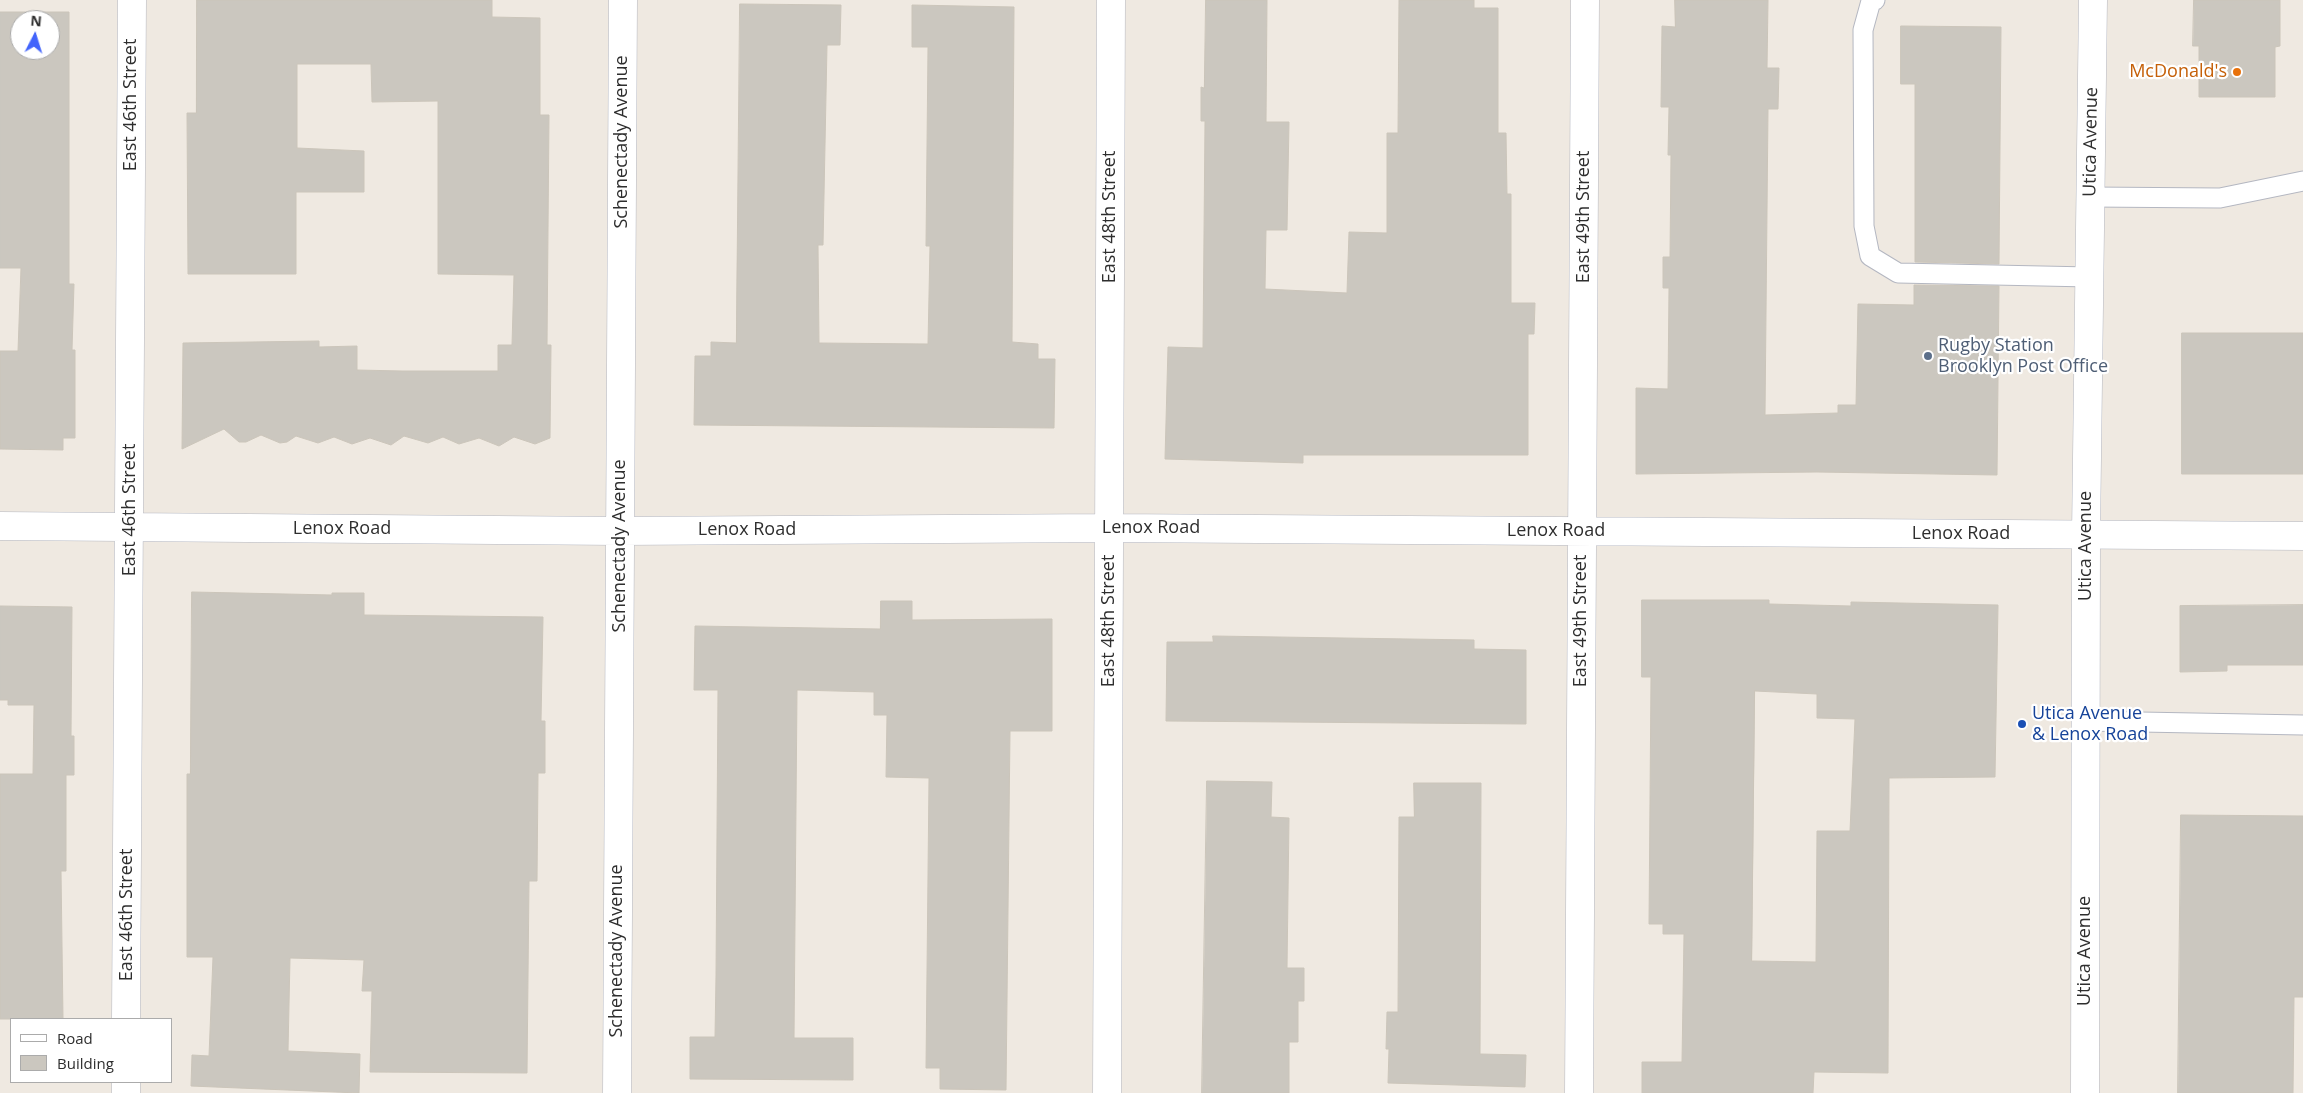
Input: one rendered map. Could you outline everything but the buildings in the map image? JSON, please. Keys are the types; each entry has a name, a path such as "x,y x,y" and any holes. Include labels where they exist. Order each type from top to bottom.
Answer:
{"street":[{"name":"East 46th Street","path":"126,1018 132,0"},
{"name":"Schenectady Avenue","path":"617,1093 623,0"},
{"name":"East 48th Street","path":"1107,1093 1111,0"},
{"name":"East 49th Street","path":"1579,1093 1585,0"},
{"name":"Utica Avenue","path":"2085,1093 2086,534 2093,0"},
{"name":"Lenox Road","path":"0,526 620,531 1109,528 2303,536"}],"lane":[{"path":"1875,0 1872,1 1863,30 1864,226 1870,256 1898,273 2090,277"},
{"path":"2090,197 2220,198 2303,181"},
{"path":"2086,721 2303,725"}],"place":[{"name":"McDonald's","path":"2237,72"},
{"name":"Rugby Station Brooklyn Post Office","path":"1928,356"},
{"name":"Utica Avenue & Lenox Road","path":"2022,724"}]}
